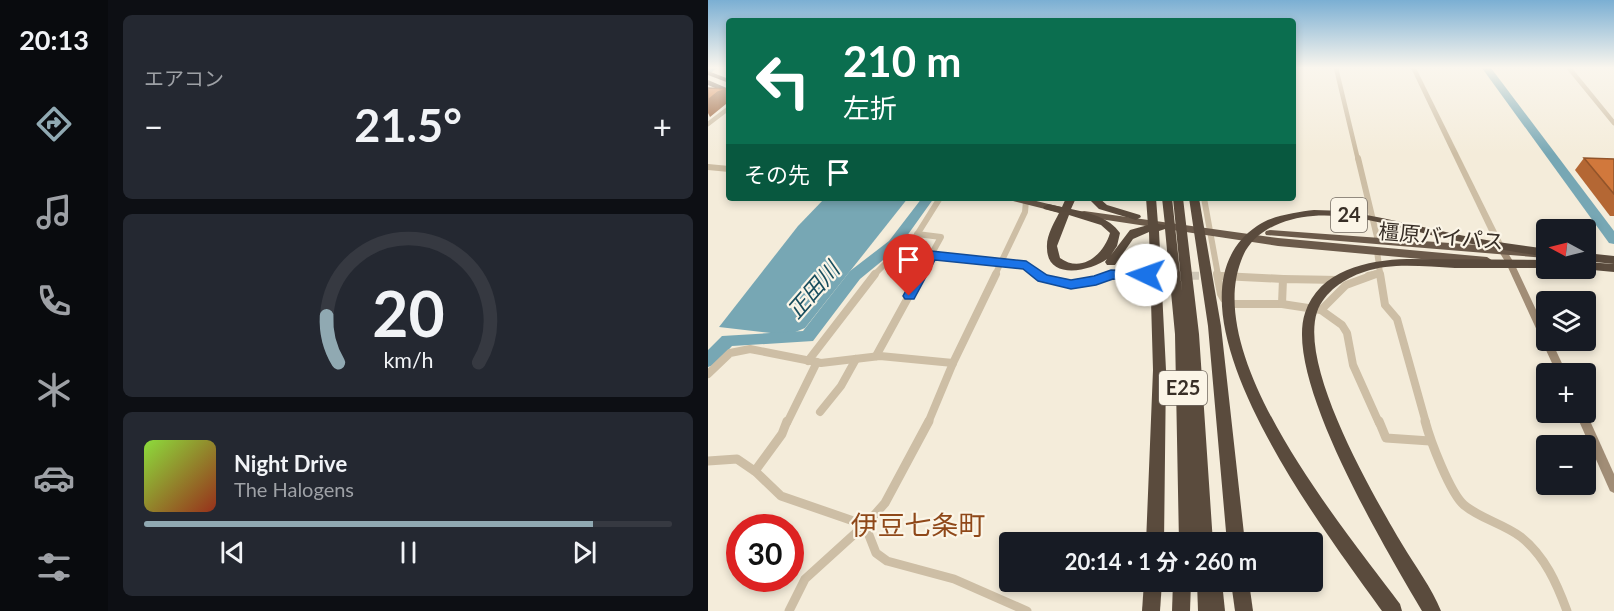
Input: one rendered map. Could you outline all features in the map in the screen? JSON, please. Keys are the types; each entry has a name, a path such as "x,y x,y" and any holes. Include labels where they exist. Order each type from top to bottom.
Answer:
{"highway":[{"name":"24","path":"1026,201 1047,207"},
{"name":"24","path":"1053,201 1136,217"},
{"path":"1047,207 1097,220 1112,227 1115,238 1108,254 1099,262 1087,267 1066,266 1056,260 1052,246 1060,217 1064,201"},
{"path":"1069,201 1045,243 1044,255 1052,267 1073,274 1090,273 1104,267 1115,257 1127,236 1135,231 1171,227"},
{"path":"1096,201 1103,207 1136,217"},
{"path":"1151,201 1153,216 1171,227"},
{"name":"E25","path":"1167,201 1184,400 1188,532"},
{"name":"E25","path":"1177,201 1171,227 1193,334 1205,532"},
{"path":"1195,201 1207,240 1235,532"},
{"name":"橿原バイパス","path":"1047,207 1171,227 1377,246 1536,253"},
{"name":"24","path":"1393,611 1271,432 1245,374 1231,326 1227,288 1232,261 1251,234 1283,218 1313,213 1347,214 1536,252"},
{"name":"橿原バイパス","path":"1136,217 1536,264"},
{"path":"1155,532 1160,398 1159,311 1171,227"},
{"path":"1596,258 1614,260"},
{"path":"1432,611 1390,540 1342,446 1327,410 1316,379 1308,336 1311,310 1317,299 1335,281 1360,269 1410,263 1536,265"},
{"path":"1596,268 1614,270"},
{"path":"1182,532 1184,400"},
{"path":"1151,611 1152,592"},
{"path":"1181,611 1182,592"},
{"path":"1189,592 1189,611"},
{"path":"1206,592 1207,611"},
{"path":"1214,592 1216,611"},
{"path":"1241,592 1244,611"}],"main road":[{"path":"1502,250 1557,363"},
{"path":"1585,423 1614,487"}],"street":[{"path":"1341,97 1377,246 1385,305 1396,319 1430,441 1457,496 1464,505 1521,537 1538,554 1554,577 1567,611"},
{"path":"1427,97 1502,250"},
{"path":"1592,97 1614,123"},
{"path":"708,124 726,110"},
{"path":"708,167 726,169"},
{"path":"807,361 870,279 893,256 913,241 938,201"},
{"path":"789,611 805,579 865,525 885,502 905,468 930,420 953,363 1003,262 1025,212 1023,206 1026,201"},
{"path":"1203,222 1204,201"},
{"path":"876,356 941,237 917,234"},
{"path":"1207,240 1224,299 1233,304 1282,304 1322,310 1347,333 1353,365 1386,438 1430,441"},
{"path":"931,256 1026,265 1043,278 1071,284 1096,280 1111,274 1146,275"},
{"path":"1322,310 1329,300 1352,280 1367,274 1380,273"},
{"path":"1222,276 1352,280"},
{"path":"1282,304 1283,279"},
{"path":"708,374 722,358 740,350 767,350 817,362 837,363 876,356 953,363"},
{"path":"820,412 845,380 856,359"},
{"path":"755,471 782,434 817,362"},
{"path":"708,461 737,459 755,471 781,496 865,525 876,553 887,561 954,579 1027,611"}],"water":[{"path":"822,201 906,201 805,328 788,335 719,327 798,226"}],"building":[{"path":"1584,158 1614,159 1614,194"}],"waterway":[{"path":"1507,97 1614,240"},
{"name":"正田川","path":"708,360 728,340 807,337 855,275 894,244 926,201"}],"tunnel":[{"path":"1169,275 1155,275 1210,276"}],"district":[{"name":"伊豆七条町","path":"918,526"}],"route":[{"path":"909,296 931,256 1026,265 1043,278 1056,283 1083,283 1121,273 1146,275"}]}
